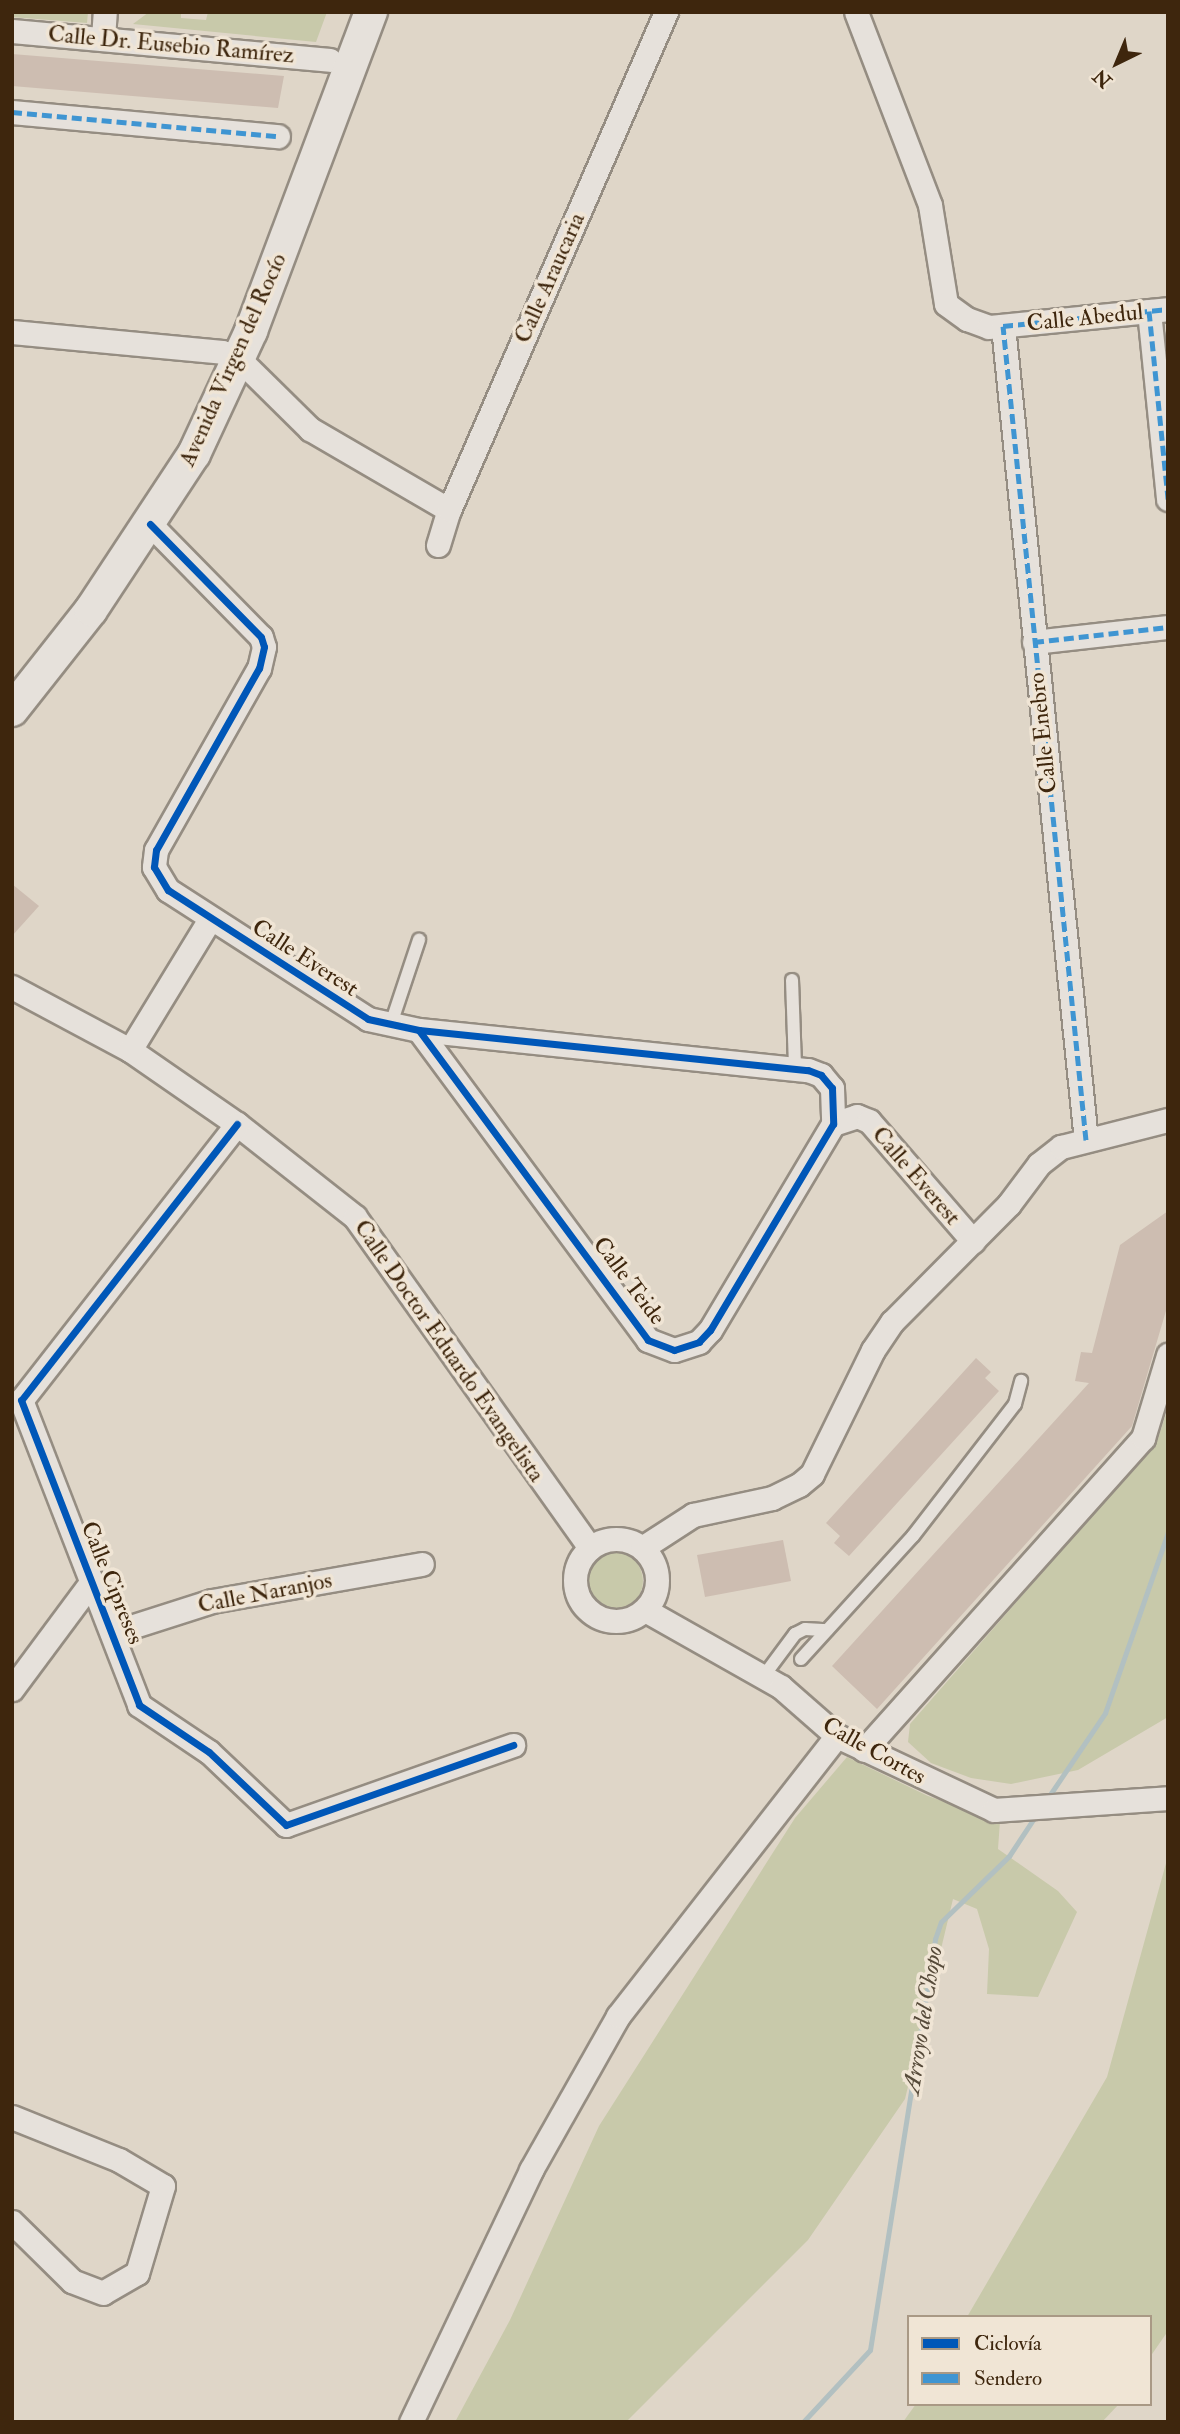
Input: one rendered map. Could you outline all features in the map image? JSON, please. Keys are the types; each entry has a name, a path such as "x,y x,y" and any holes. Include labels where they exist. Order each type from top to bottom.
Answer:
{"street":[{"path":"103,38 105,12"},
{"name":"Avenida Virgen del Rocío","path":"12,710 92,610 194,454 231,356 330,60 351,12"},
{"name":"Avenida Virgen del Rocío","path":"12,682 58,626 135,512 231,356 297,215 331,110 370,12"},
{"name":"Calle Araucaria","path":"438,545 449,510 666,12"},
{"path":"856,12 930,205 949,317 962,330 994,344 1006,355"},
{"name":"Calle Dr. Eusebio Ramírez","path":"12,31 330,60"},
{"path":"12,113 278,136"},
{"path":"946,304 978,324 1003,327"},
{"path":"1158,310 1168,499"},
{"name":"Calle Abedul","path":"1003,327 1158,310"},
{"name":"Calle Enebro","path":"1003,327 1086,1140"},
{"path":"12,332 231,356 310,429 449,510"},
{"name":"Calle Everest","path":"150,524 261,637 264,647 259,668 153,861 169,890 356,1015 419,1030 795,1068 821,1075 832,1088 833,1124 858,1116 869,1121 973,1241"},
{"path":"1034,642 1168,627"},
{"path":"130,1050 210,919"},
{"name":"Calle Doctor Eduardo Evangelista","path":"12,987 130,1050 237,1124 355,1217 590,1548"},
{"name":"Calle Teide","path":"419,1030 648,1340 674,1350 699,1342 710,1330 833,1124"},
{"path":"642,1548 693,1515 772,1498 812,1474 886,1332 973,1241 1050,1153 1086,1140 1168,1120"},
{"name":"Calle Cipreses","path":"237,1124 17,1398 139,1705 209,1752 286,1825 513,1745"},
{"path":"864,1750 1143,1438 1168,1355"},
{"path":"621,1539 642,1548 651,1559 657,1586 645,1610 623,1621 611,1621 581,1603 574,1580 581,1557 590,1548 621,1539"},
{"name":"Calle Naranjos","path":"111,1633 212,1601 422,1564"},
{"path":"12,1689 90,1584"},
{"name":"Calle Cortes","path":"645,1610 763,1677 837,1735 994,1811 1020,1812 1168,1798"},
{"path":"411,2422 531,2170 618,2017 837,1735"},
{"path":"12,2117 119,2160 163,2186 137,2273 103,2293 72,2281 12,2222"}],"lane":[{"path":"391,1024 419,940"},
{"path":"792,980 795,1068"},
{"path":"801,1659 913,1536 1015,1404 1021,1381"},
{"path":"763,1677 794,1634 805,1629 827,1630"}],"green space":[{"path":"12,12 88,12 87,23 12,17"},
{"path":"149,12 181,12 181,18 206,20 208,12 327,12 316,42 133,24"},
{"path":"1168,1408 1168,1717 1078,1770 1011,1784 971,1778 931,1763 908,1742 910,1724 1157,1441"},
{"path":"608,1552 620,1552 635,1560 643,1575 643,1587 635,1602 620,1610 608,1610 593,1602 585,1587 585,1575 593,1560"},
{"path":"847,1757 928,1796 1000,1821 998,1849 1058,1891 1077,1912 1038,1997 987,1994 989,1949 977,1909 953,1899 905,2099 808,2240 626,2422 455,2422 510,2320 599,2126 795,1818"},
{"path":"1168,1856 1168,2331 1152,2354 1152,2315 968,2315 1107,2077"},
{"path":"915,2406 1117,2406 1102,2422 903,2422"}],"building":[{"path":"12,54 284,76 278,108 12,86"},
{"path":"12,884 39,906 12,936"},
{"path":"1168,1211 1168,1304 1132,1426 877,1709 832,1666 1089,1383 1075,1381 1081,1352 1092,1353 1120,1245"},
{"path":"976,1358 991,1372 985,1378 999,1391 849,1556 834,1543 840,1536 826,1523"},
{"path":"783,1540 791,1581 705,1597 697,1555"}],"waterway":[{"name":"Arroyo del Chopo","path":"1047,1799 1105,1713 1168,1532"},
{"name":"Arroyo del Chopo","path":"803,2422 870,2350 935,1939 941,1922 1009,1856 1036,1815"}],"marked path":[{"path":"12,112 278,136"},
{"path":"1086,1140 1003,326 1168,309"},
{"path":"1149,311 1168,499"},
{"path":"1034,642 1168,627"}],"cycle path":[{"path":"150,524 261,637 264,647 259,668 156,850 154,867 168,890 368,1019 419,1030 808,1070 821,1075 832,1088 833,1124 710,1330 699,1342 674,1350 648,1340 419,1030"},
{"path":"237,1124 21,1400 139,1705 209,1752 286,1825 513,1745"}]}
